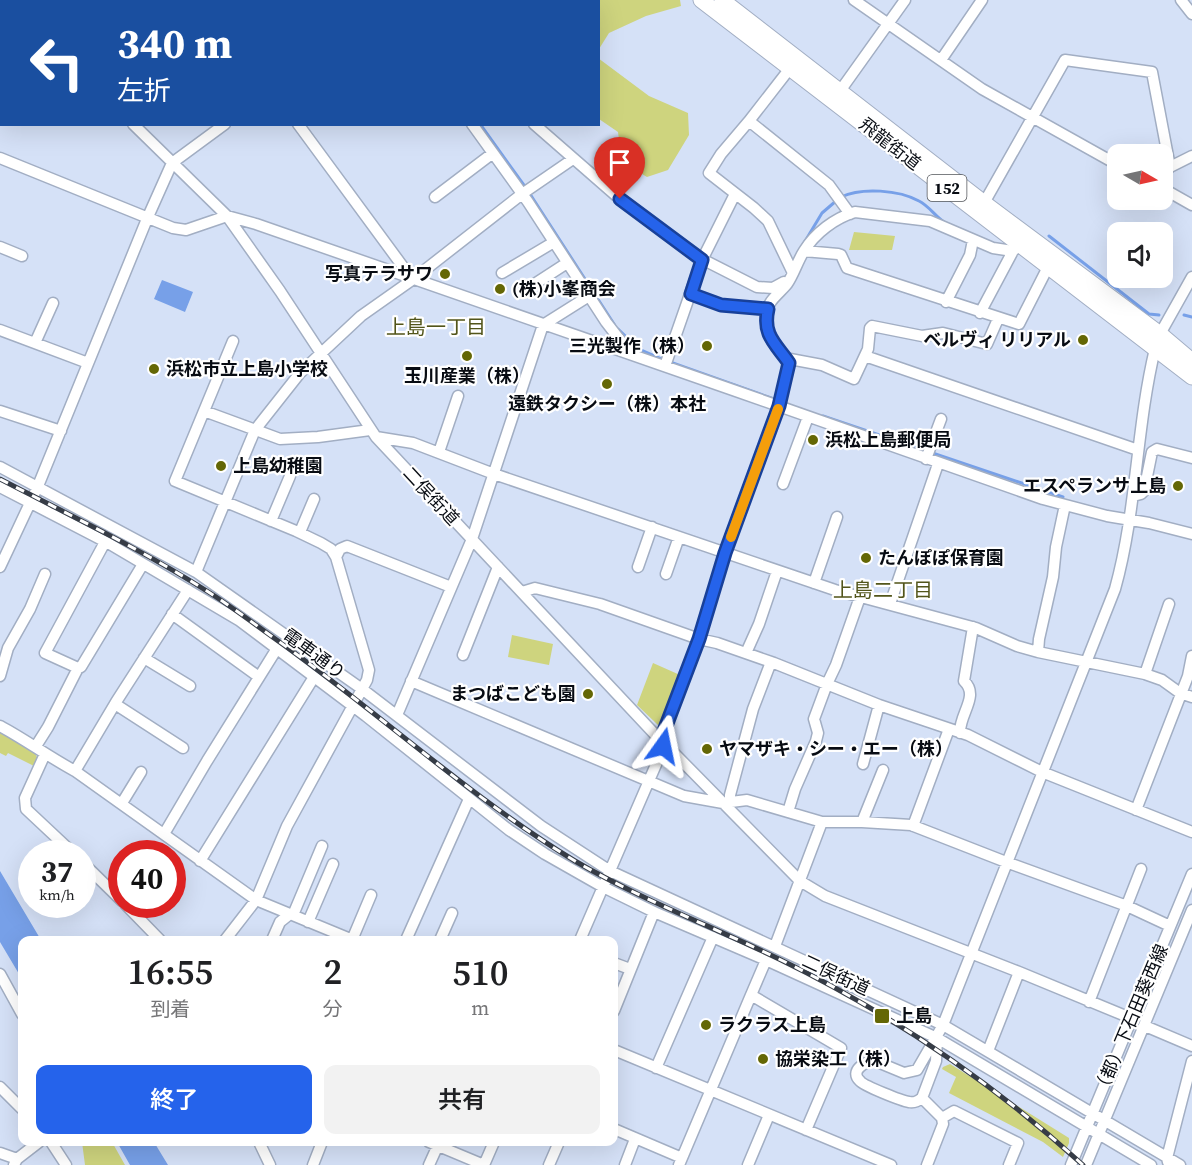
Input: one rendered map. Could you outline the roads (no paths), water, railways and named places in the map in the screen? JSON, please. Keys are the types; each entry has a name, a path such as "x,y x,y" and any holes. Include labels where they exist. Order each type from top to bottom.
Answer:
{"highway":[{"name":"飛龍街道","path":"701,0 791,67 1016,248 1048,267 1192,377"},
{"name":"飛龍街道","path":"722,0 984,203 1160,333 1190,358"}],"street":[{"path":"854,0 982,89 1107,159"},
{"path":"840,91 905,0"},
{"path":"940,60 982,0"},
{"path":"1185,1 1192,14"},
{"path":"984,203 1065,60 1152,72 1166,144"},
{"path":"791,67 709,173 768,221 792,275"},
{"path":"748,121 828,185 850,214"},
{"name":"二俣街道","path":"135,126 227,216 280,291 373,434 662,743 726,803 800,881 825,896 1133,1019"},
{"path":"0,567 38,486 147,219 172,164 222,126"},
{"path":"299,126 412,280"},
{"path":"473,126 526,192 567,263 631,354"},
{"path":"536,126 620,199 702,260 757,287 772,288 792,275"},
{"path":"435,197 493,153"},
{"path":"1173,166 1192,156"},
{"path":"0,158 173,228 186,230 227,216 267,228 543,325 666,363 780,402 808,417 928,453 938,464 1065,505 1192,534"},
{"path":"196,572 255,430 300,373 361,316 573,159"},
{"path":"666,363 702,260 735,194"},
{"path":"1173,194 1192,205"},
{"path":"582,936 648,781 699,639 725,553 780,402 788,368 787,360 769,336 766,323 770,301 792,275 804,251 816,235 850,214 873,214 930,221 993,248 1016,248 980,313"},
{"path":"946,302 970,255 973,240"},
{"path":"502,273 554,242"},
{"path":"0,247 21,256"},
{"path":"804,251 841,255 847,268 1019,324 1048,267"},
{"path":"530,287 567,263"},
{"path":"937,1038 936,1062 922,1098 911,1103 900,1100 863,1084 857,1078 859,1066 870,1061 904,1073 914,1072 922,1064 944,1025 1115,589 1129,531 1138,450 1155,349 1160,333 1192,277"},
{"path":"691,294 721,305 768,309"},
{"path":"397,715 472,539 543,325 589,296"},
{"path":"35,343 53,303"},
{"path":"787,360 822,365 854,379 865,356 872,326 922,336 944,333 987,344 990,342 998,319"},
{"path":"0,330 88,363"},
{"path":"228,936 256,900 287,825 367,680 369,670 336,557 331,549 300,532 174,481 233,341"},
{"path":"865,356 1138,450"},
{"path":"1172,361 1190,358"},
{"path":"439,453 459,396"},
{"path":"0,411 61,430"},
{"path":"204,411 280,439 373,434 413,443 494,474 777,571 860,597 972,627 1017,646 1038,652 1145,674 1162,680 1180,693 1192,697"},
{"path":"783,484 808,417"},
{"path":"928,453 940,419"},
{"path":"1133,496 1143,493 1152,452 1157,449 1192,458"},
{"path":"890,604 938,464"},
{"name":"電車通り","path":"0,467 196,572 362,689 541,826 610,871"},
{"path":"272,521 290,476"},
{"name":"電車通り","path":"0,486 105,542 240,621 509,830 545,854 603,887"},
{"path":"300,532 314,499"},
{"path":"1038,652 1065,505"},
{"path":"814,583 837,516"},
{"path":"638,567 652,527"},
{"path":"666,574 679,537"},
{"path":"78,669 45,653 105,542"},
{"path":"336,557 340,549 347,546 451,587"},
{"path":"36,746 48,728 78,669 143,564"},
{"path":"463,655 498,567"},
{"path":"746,653 759,624 777,571"},
{"path":"0,676 8,648 30,609 45,574"},
{"path":"522,592 535,588 580,598 746,653 879,705 955,731 1042,772 1192,832"},
{"path":"75,771 188,590"},
{"path":"788,812 795,789 816,741 818,733 814,719 860,597"},
{"path":"1145,674 1169,604"},
{"path":"172,614 259,677"},
{"path":"913,826 971,698 970,690 964,681 972,627"},
{"path":"164,834 276,650"},
{"path":"1136,810 1188,676 1192,656"},
{"path":"144,658 190,686"},
{"path":"726,803 753,709 771,662"},
{"path":"200,861 314,677"},
{"path":"411,681 684,796 726,803 747,800 822,822 913,826 1127,906 1170,926"},
{"path":"115,704 183,748"},
{"path":"862,764 879,705"},
{"path":"0,726 75,771 256,900 343,936"},
{"path":"45,754 25,798 26,809 59,840"},
{"path":"862,822 883,770"},
{"path":"122,803 141,772"},
{"path":"408,936 469,799"},
{"path":"775,946 822,822"},
{"path":"274,936 280,922 291,914 322,846"},
{"path":"308,922 333,864"},
{"path":"1089,1002 1142,869"},
{"name":"二俣街道","path":"610,871 944,1025 1168,1161 1180,1165"},
{"name":"（都）下石田葵西線","path":"1086,1128 1192,874"},
{"path":"96,876 108,887"},
{"name":"二俣街道","path":"603,887 937,1038 1151,1165"},
{"path":"355,936 371,895"},
{"name":"（都）下石田葵西線","path":"1099,1135 1188,932 1192,910"},
{"path":"618,1000 654,912"},
{"path":"442,936 452,913"},
{"path":"139,918 156,936"},
{"path":"656,1068 713,937"},
{"path":"618,1131 680,1162 766,960"},
{"path":"618,964 630,969"},
{"path":"988,1052 1019,972"},
{"path":"0,974 18,1007"},
{"path":"751,995 841,1048 806,1130"},
{"path":"1145,1026 1192,1046"},
{"path":"618,1052 891,1165"},
{"path":"1168,1161 1192,1061"},
{"path":"0,1087 18,1105"},
{"path":"922,1098 942,1118 942,1129 927,1165"},
{"path":"942,1118 954,1111 1018,1143 1009,1165"},
{"path":"748,1165 769,1115"},
{"path":"1071,1165 1086,1128"},
{"path":"1086,1165 1099,1135"},
{"path":"625,1165 635,1139"},
{"path":"0,1153 16,1162 34,1146"},
{"path":"54,1146 66,1165"},
{"path":"261,1146 270,1165"},
{"path":"313,1165 320,1146"},
{"path":"429,1165 432,1146"},
{"path":"440,1146 484,1165 492,1146"},
{"path":"549,1165 557,1146"}],"water":[{"path":"162,280 193,292 185,312 154,299"},
{"path":"0,871 18,901 18,918 28,918 39,936 18,936 18,972 0,942"},
{"path":"119,1146 156,1146 168,1165 130,1165"}],"waterway":[{"path":"481,126 526,188"},
{"path":"841,197 870,191 901,194 923,203 944,222"},
{"path":"530,194 614,324"},
{"path":"804,243 822,213 836,201"},
{"path":"1049,236 1149,314 1159,315"},
{"path":"1184,315 1192,317"},
{"path":"618,329 639,349 664,360"},
{"path":"670,362 774,399"},
{"path":"823,416 1063,497"}],"railway":[{"path":"0,479 133,548 218,598 312,666 497,809 575,861 650,900 779,959 861,1002 900,1026 939,1051 1013,1105 1083,1165"}],"place":[{"name":"写真テラサワ","path":"445,274"},
{"name":"(株)小峯商会","path":"500,289"},
{"name":"ベルヴィ リリアル","path":"1083,340"},
{"name":"三光製作（株）","path":"707,346"},
{"name":"玉川産業（株）","path":"467,356"},
{"name":"浜松市立上島小学校","path":"154,369"},
{"name":"遠鉄タクシー（株）本社","path":"607,384"},
{"name":"浜松上島郵便局","path":"813,440"},
{"name":"上島幼稚園","path":"221,466"},
{"name":"エスペランサ上島","path":"1178,486"},
{"name":"たんぽぽ保育園","path":"866,558"},
{"name":"まつばこども園","path":"588,694"},
{"name":"ヤマザキ・シー・エー（株）","path":"707,749"},
{"name":"上島","path":"882,1016"},
{"name":"ラクラス上島","path":"706,1025"},
{"name":"協栄染工（株）","path":"763,1059"}],"district":[{"name":"上島一丁目","path":"436,327"},
{"name":"上島二丁目","path":"883,590"}]}
